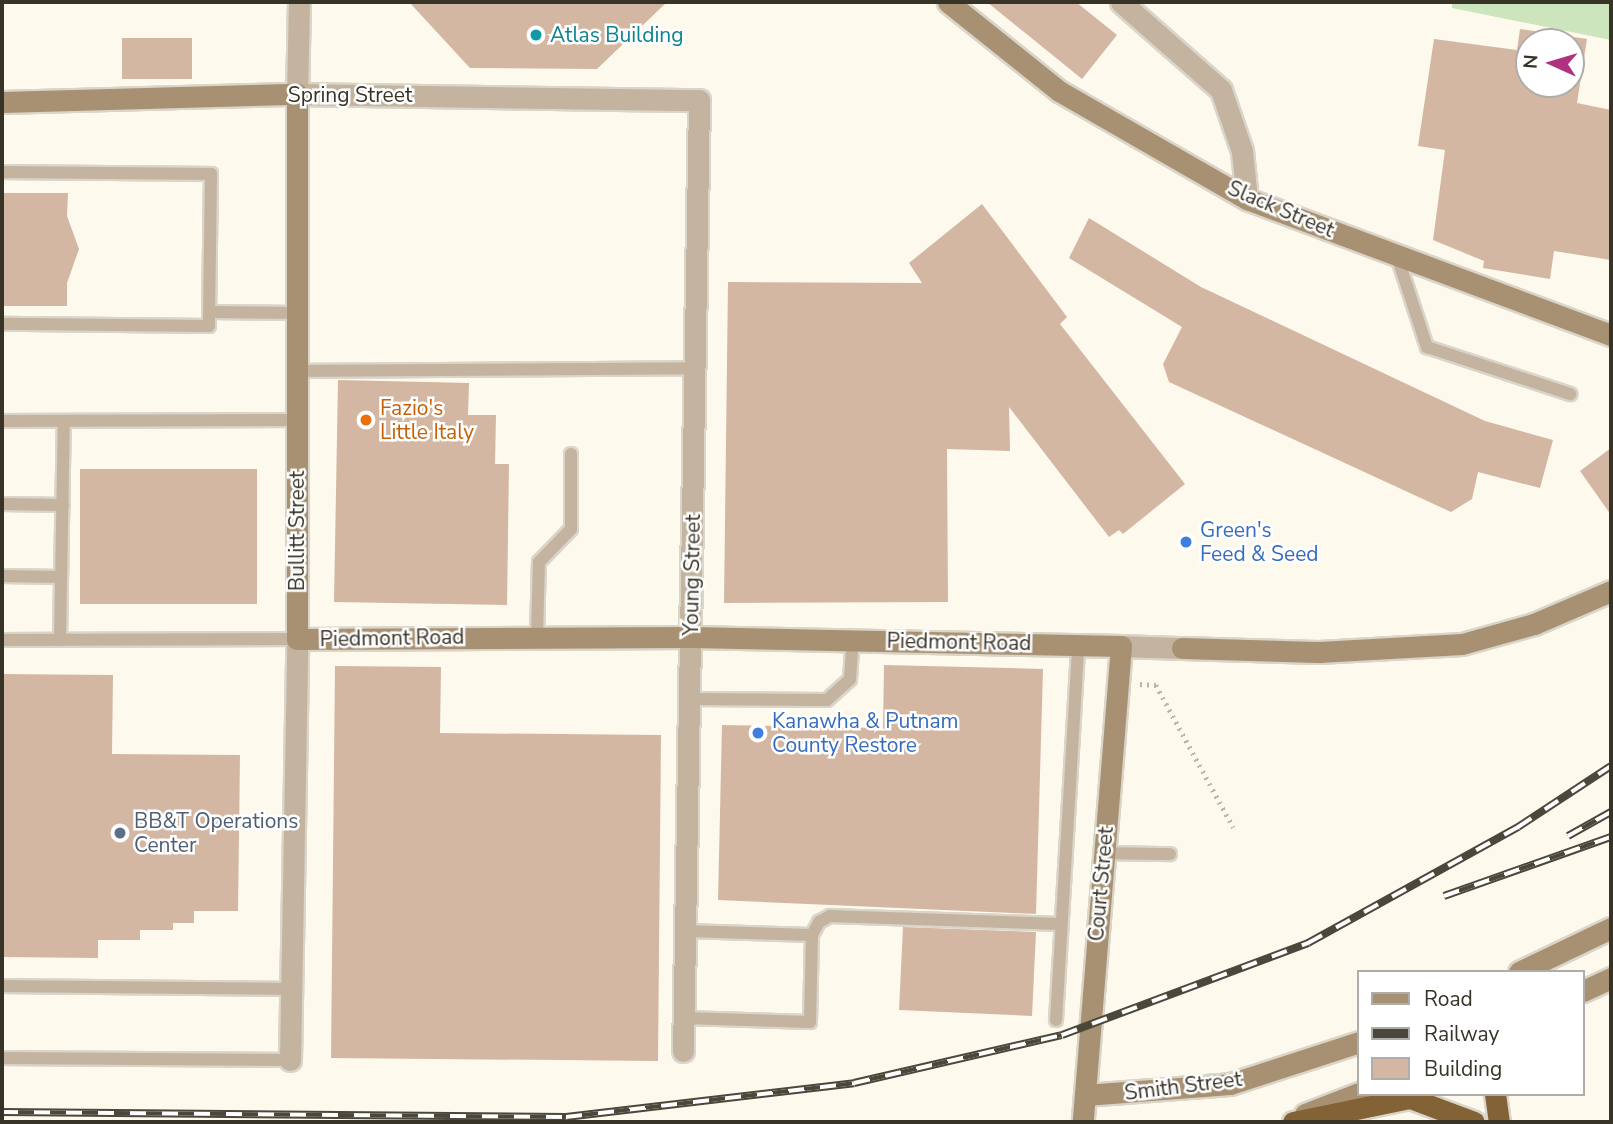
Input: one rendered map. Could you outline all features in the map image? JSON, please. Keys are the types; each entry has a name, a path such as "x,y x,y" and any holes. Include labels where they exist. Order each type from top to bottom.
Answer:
{"highway":[{"path":"1495,1096 1499,1122"},
{"path":"1293,1122 1410,1098 1454,1110 1474,1122"}],"street":[{"name":"Bullitt Street","path":"290,1060 297,639 296,94 299,2"},
{"name":"Slack Street","path":"948,2 1059,91 1247,199 1611,335"},
{"path":"1121,2 1222,90 1242,151 1247,199"},
{"name":"Spring Street","path":"2,102 296,94 699,100"},
{"name":"Young Street","path":"683,1051 699,100"},
{"name":"Piedmont Road","path":"297,639 691,637 1319,652 1462,644 1534,624 1611,591"},
{"name":"Court Street","path":"1083,1122 1121,646"},
{"path":"1523,970 1611,928"},
{"path":"1585,990 1611,978"},
{"name":"Smith Street","path":"1085,1095 1230,1084 1358,1042"},
{"path":"1283,1122 1358,1093"}],"lane":[{"path":"2,172 211,174 209,326 2,324"},
{"path":"1397,256 1427,347 1570,394"},
{"path":"209,312 297,313"},
{"path":"297,371 695,368"},
{"path":"2,421 297,420"},
{"path":"60,640 64,421"},
{"path":"537,636 539,562 571,529 571,454"},
{"path":"2,504 63,505"},
{"path":"2,576 61,577"},
{"path":"2,640 297,639"},
{"path":"690,699 827,700 850,679 853,640"},
{"path":"1056,1020 1077,645"},
{"path":"1103,853 1170,854"},
{"path":"684,1018 810,1022 813,936 819,922 830,916 1061,924"},
{"path":"685,931 813,936"},
{"path":"2,986 292,989"},
{"path":"2,1058 290,1060"}],"path":[{"path":"1118,682 1156,685 1233,827"}],"green space":[{"path":"1452,2 1611,2 1611,40 1585,35 1585,28 1551,28 1452,8"}],"building":[{"name":"Atlas Building","path":"409,2 667,2 597,69 470,68"},
{"path":"987,2 1076,2 1117,35 1082,79"},
{"path":"122,38 192,38 192,79 122,79"},
{"path":"1434,39 1515,50 1515,98 1578,98 1577,103 1611,110 1611,260 1554,251 1550,279 1483,268 1484,261 1433,240 1445,150 1418,146"},
{"path":"2,193 68,193 67,216 79,249 67,283 67,306 2,306"},
{"path":"982,204 1067,317 1060,324 1185,484 1123,534 1119,530 1109,537 1009,407 1010,451 947,449 948,602 724,603 728,282 922,283 909,263"},
{"path":"1089,218 1201,287 1485,421 1553,440 1540,488 1478,472 1472,499 1451,512 1169,382 1163,364 1182,327 1069,258"},
{"path":"338,380 469,383 468,415 496,415 495,464 509,464 507,605 334,602"},
{"path":"1611,448 1611,515 1580,471"},
{"path":"80,469 257,469 257,604 80,604"},
{"path":"884,665 1043,669 1036,914 718,900 722,725 883,728"},
{"path":"335,666 441,667 440,733 661,735 658,1061 331,1058"},
{"name":"BB&T Operations Center","path":"2,674 113,675 112,754 240,755 238,911 194,911 194,923 173,923 173,930 140,930 140,940 98,940 98,958 2,957"},
{"path":"903,927 1036,932 1032,1016 899,1010"}],"railway":[{"path":"2,1112 566,1117 854,1083 1062,1035 1308,943 1518,827 1611,766"},
{"path":"1568,836 1611,812"},
{"path":"1444,896 1611,837"}],"place":[{"name":"Atlas Building","path":"536,35"},
{"name":"Fazio's Little Italy","path":"366,420"},
{"name":"Green's Feed & Seed","path":"1186,542"},
{"name":"Kanawha & Putnam County Restore","path":"758,733"},
{"name":"BB&T Operations Center","path":"120,833"}]}
